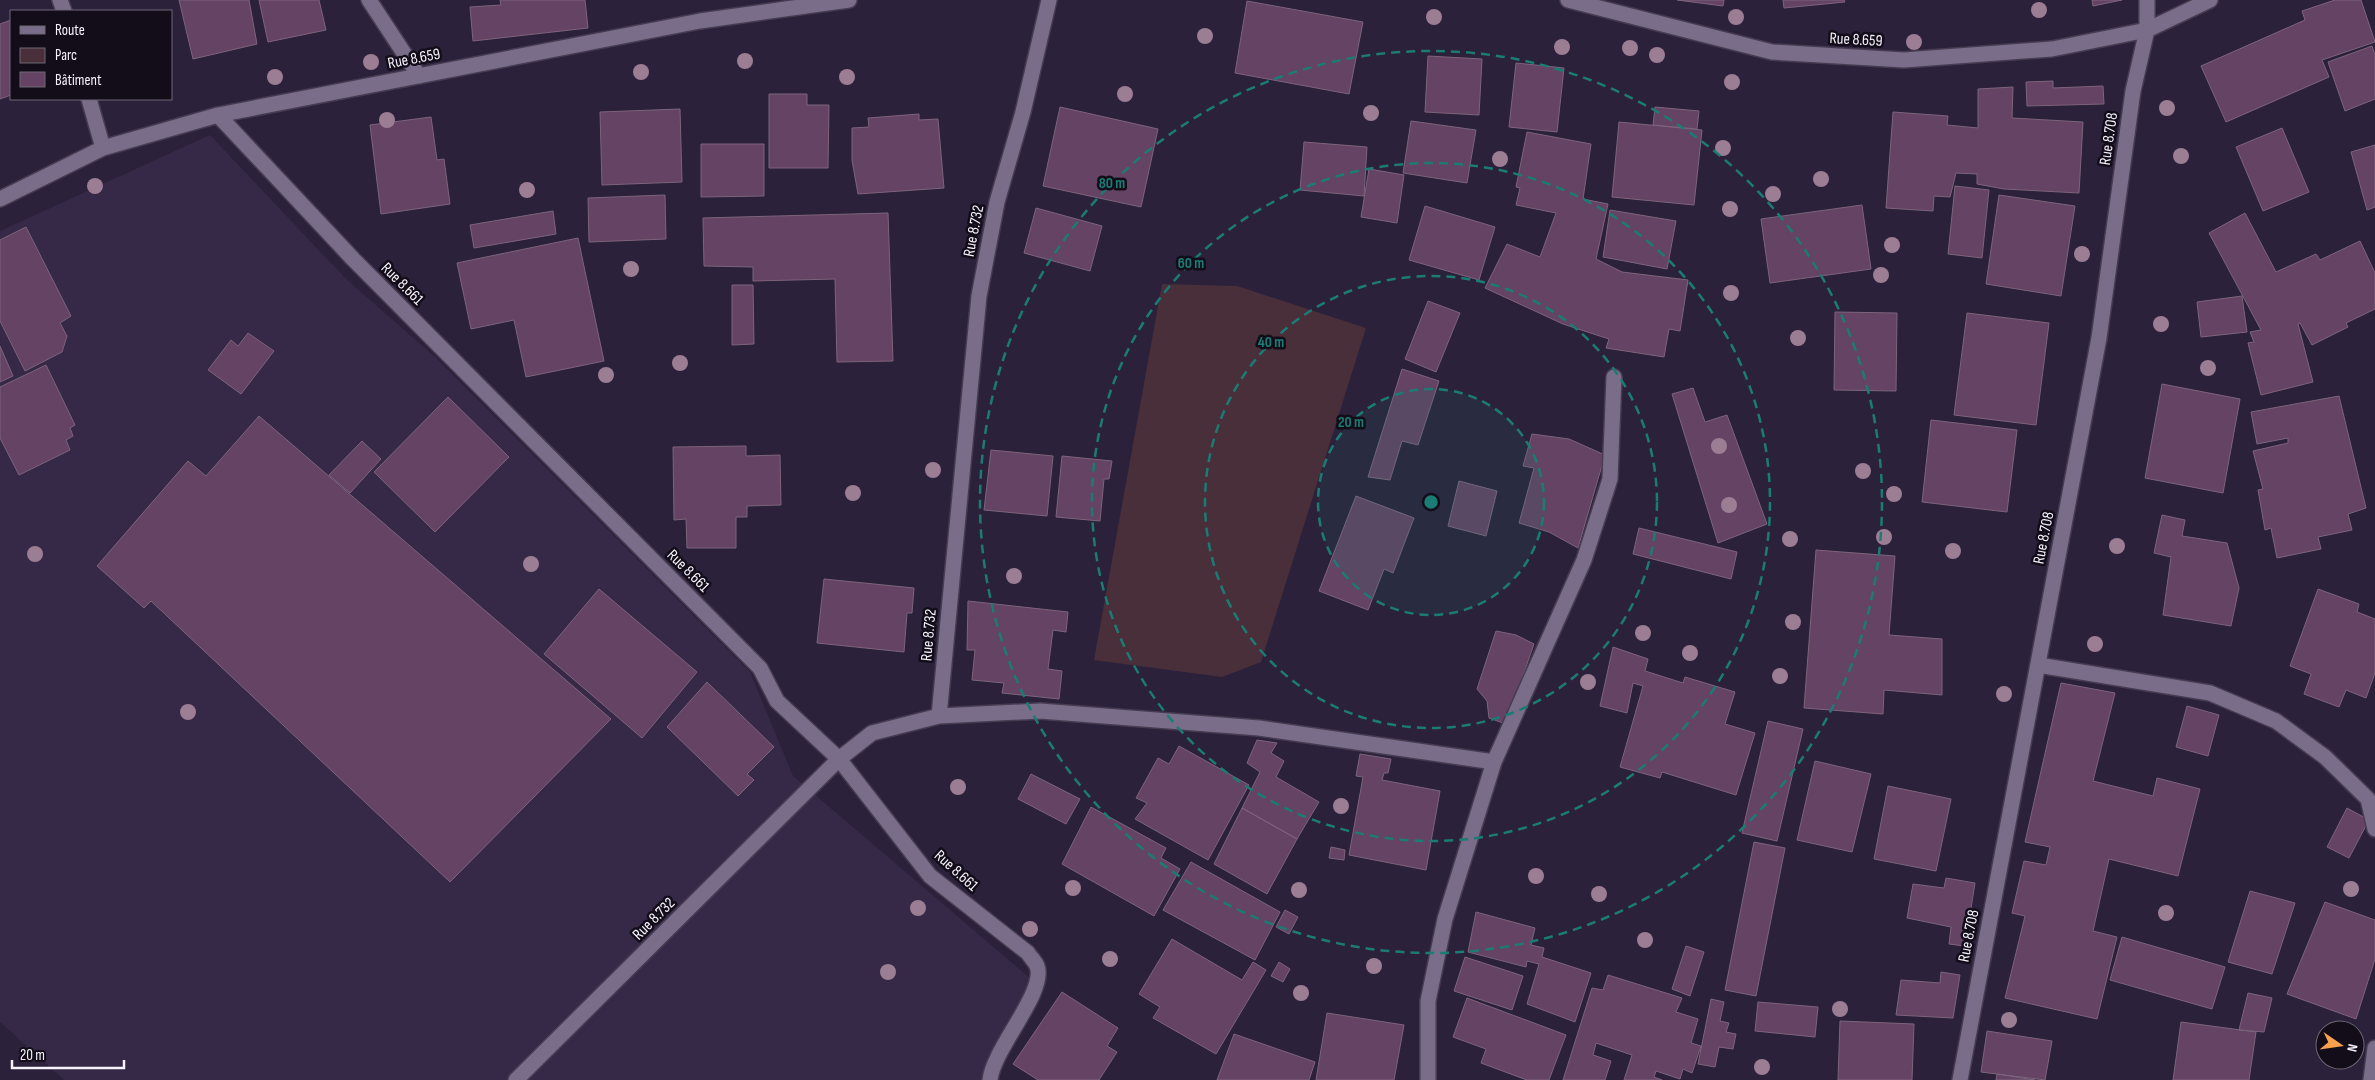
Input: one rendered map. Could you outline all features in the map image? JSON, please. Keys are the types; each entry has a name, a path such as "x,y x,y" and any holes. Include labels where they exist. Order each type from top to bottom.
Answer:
{"street":[{"path":"369,0 419,76"},
{"name":"Rue 8.659","path":"0,199 104,148 218,115 700,22 849,0"},
{"name":"Rue 8.732","path":"516,1080 839,759 872,733 939,716 979,296 997,202 1023,112 1049,0"},
{"name":"Rue 8.659","path":"1568,0 1772,52 1904,60 2052,49 2147,30 2210,0"},
{"name":"Rue 8.708","path":"1960,1080 2099,338 2134,91 2147,30 2147,0"},
{"path":"89,100 104,148"},
{"name":"Rue 8.661","path":"218,115 353,259 760,668 777,701 839,759 930,876 1028,953 1037,966 1037,985 1004,1046 991,1073 990,1080"},
{"path":"1428,1080 1428,1001 1445,919 1494,762 1584,560 1610,478 1614,377"},
{"path":"2038,665 2210,693 2276,720 2325,757 2368,799 2375,829"},
{"path":"939,716 1040,711 1259,728 1494,762"},
{"path":"2371,1080 2375,1048"}],"shaded area":[{"path":"210,135 346,279 434,356 750,672 793,776 1032,980 982,1080 64,1080 0,1022 0,231"}],"green space":[{"path":"1162,284 1237,286 1366,328 1261,662 1222,677 1094,660"}],"building":[{"path":"179,0 249,0 257,44 193,59"},
{"path":"259,0 319,0 326,30 268,42"},
{"path":"500,0 585,0 588,28 473,41 470,7 501,5"},
{"path":"1677,0 1724,0 1723,6"},
{"path":"1783,0 1844,0 1845,2 1784,8"},
{"path":"2092,0 2122,0 2093,6"},
{"path":"2335,0 2361,0 2375,42 2322,60 2329,77 2226,122 2201,66 2305,20 2302,11"},
{"path":"1247,1 1363,22 1349,94 1235,73"},
{"path":"10,20 10,95 0,99 0,24"},
{"path":"2372,46 2375,55 2375,99 2345,111 2328,62"},
{"path":"1428,56 1482,59 1479,115 1425,112"},
{"path":"1516,63 1564,68 1557,132 1509,127"},
{"path":"2053,81 2053,88 2103,86 2104,104 2027,106 2026,82"},
{"path":"2013,87 2012,118 2083,122 2079,193 2004,189 1977,184 1977,174 1956,173 1950,197 1934,196 1933,211 1886,208 1893,112 1948,116 1947,125 1978,128 1978,89"},
{"path":"769,94 807,94 807,105 829,105 828,168 769,168"},
{"path":"1060,107 1158,129 1141,207 1043,186"},
{"path":"1655,107 1699,111 1697,129 1653,125"},
{"path":"680,109 682,182 602,185 600,112"},
{"path":"919,114 919,120 938,119 944,188 858,194 852,160 852,128 869,127 868,118"},
{"path":"431,117 437,160 444,159 450,204 381,214 370,125"},
{"path":"1411,121 1476,130 1467,183 1403,173"},
{"path":"1619,122 1702,130 1694,205 1612,197"},
{"path":"2282,128 2309,192 2263,211 2236,147"},
{"path":"1527,132 1591,144 1583,199 1608,204 1596,259 1622,272 1688,280 1680,331 1669,329 1664,357 1606,348 1609,339 1563,324 1485,288 1507,244 1540,257 1556,213 1516,205 1520,188 1516,187"},
{"path":"1304,142 1367,147 1364,196 1300,190"},
{"path":"701,144 764,144 764,196 701,197"},
{"path":"2375,145 2375,207 2367,210 2351,152"},
{"path":"1369,169 1404,175 1397,223 1361,217"},
{"path":"1955,186 1989,190 1982,258 1948,254"},
{"path":"665,195 666,239 589,242 588,198"},
{"path":"1999,195 2075,206 2061,296 1986,284"},
{"path":"1862,205 1871,269 1770,283 1761,219"},
{"path":"1425,206 1495,227 1479,280 1409,260"},
{"path":"1036,208 1102,226 1090,271 1024,253"},
{"path":"1610,210 1676,221 1667,269 1603,257"},
{"path":"553,211 556,234 474,248 470,225"},
{"path":"888,213 893,361 837,362 835,279 753,281 753,267 704,266 703,218"},
{"path":"2245,213 2276,272 2316,254 2320,260 2360,241 2375,273 2375,309 2346,323 2348,327 2312,345 2300,323 2298,324 2313,382 2261,395 2248,343 2254,342 2250,332 2261,330 2209,233"},
{"path":"26,227 71,316 60,323 67,336 62,352 25,371 0,321 0,240"},
{"path":"578,238 604,361 526,377 514,320 471,329 457,263"},
{"path":"732,285 753,285 754,344 732,345"},
{"path":"2242,296 2247,332 2201,337 2197,302"},
{"path":"1428,301 1460,313 1436,372 1405,359"},
{"path":"1835,312 1897,313 1896,391 1834,390"},
{"path":"1967,313 2049,323 2036,425 1954,415"},
{"path":"248,333 274,351 241,394 208,370 231,340 238,346"},
{"path":"0,346 13,376 0,382"},
{"path":"46,365 75,425 70,428 73,436 66,440 70,450 19,475 0,438 0,387"},
{"path":"1402,369 1439,381 1418,445 1402,441 1390,480 1368,477"},
{"path":"2162,384 2240,399 2223,493 2145,478"},
{"path":"1693,388 1705,422 1727,415 1767,524 1718,543 1672,394"},
{"path":"2339,396 2366,508 2348,514 2352,530 2318,537 2321,549 2277,558 2271,528 2265,530 2258,490 2263,489 2253,451 2288,443 2288,438 2257,444 2251,412"},
{"path":"448,397 509,457 435,532 374,472"},
{"path":"259,416 611,719 450,882 151,601 144,608 97,566 188,461 206,476"},
{"path":"1931,420 2017,430 2007,512 1922,502"},
{"path":"1532,434 1569,439 1605,455 1578,548 1549,532 1519,523 1534,468 1523,466"},
{"path":"362,441 381,459 350,493 329,475"},
{"path":"746,446 746,456 780,455 781,505 747,506 747,517 736,517 736,548 687,548 686,519 674,520 673,447"},
{"path":"991,450 1053,456 1047,516 984,510"},
{"path":"1062,456 1112,461 1109,479 1104,479 1100,521 1056,517"},
{"path":"1459,481 1497,491 1486,536 1448,526"},
{"path":"1356,496 1414,518 1393,573 1384,569 1368,610 1319,591"},
{"path":"2162,515 2185,520 2182,536 2227,543 2239,588 2231,626 2163,615 2171,557 2154,553"},
{"path":"1639,528 1737,552 1731,579 1633,554"},
{"path":"1816,550 1895,556 1889,635 1942,639 1942,695 1884,690 1883,714 1804,708"},
{"path":"824,579 914,588 912,613 907,613 904,652 817,643"},
{"path":"599,589 697,672 642,738 544,654"},
{"path":"2318,589 2359,604 2357,612 2375,619 2375,673 2366,698 2346,690 2339,707 2304,694 2311,674 2290,666"},
{"path":"968,601 1068,612 1066,632 1053,630 1048,669 1062,671 1059,699 1002,693 1004,683 972,680 975,650 967,650"},
{"path":"1496,631 1516,635 1534,644 1506,724 1489,718 1487,701 1477,689"},
{"path":"1613,647 1648,659 1645,671 1683,683 1685,677 1735,692 1725,724 1755,733 1736,795 1662,772 1660,778 1620,767 1643,686 1633,683 1627,713 1600,706"},
{"path":"707,682 774,747 747,774 754,780 738,796 667,727"},
{"path":"2061,683 2115,693 2093,781 2153,796 2157,778 2200,789 2178,876 2109,859 2093,931 2117,937 2097,1019 2005,998 2025,916 2012,913 2024,861 2046,865 2050,847 2025,842"},
{"path":"2187,706 2219,715 2208,756 2176,747"},
{"path":"1768,721 1803,729 1777,841 1742,833"},
{"path":"1257,740 1277,743 1271,753 1284,761 1276,777 1319,802 1297,839 1242,808 1260,772 1247,763"},
{"path":"1179,746 1249,785 1208,860 1135,819 1147,803 1136,798 1158,758 1169,764"},
{"path":"1360,754 1391,759 1388,773 1384,773 1382,780 1440,791 1426,870 1349,855 1363,777 1356,776"},
{"path":"1815,761 1871,774 1852,852 1797,840"},
{"path":"1031,774 1080,799 1066,824 1018,799"},
{"path":"1888,786 1951,799 1936,871 1874,859"},
{"path":"1091,807 1166,848 1161,858 1180,869 1154,916 1062,864"},
{"path":"1242,808 1297,839 1267,894 1214,864"},
{"path":"2347,808 2369,820 2349,858 2327,847"},
{"path":"1754,842 1785,848 1756,996 1725,990"},
{"path":"1331,847 1345,850 1344,860 1329,858"},
{"path":"1191,862 1280,912 1255,960 1163,910"},
{"path":"1946,878 1975,883 1965,946 1949,944 1951,927 1907,918 1913,884 1944,888"},
{"path":"2250,891 2295,903 2272,974 2228,962"},
{"path":"2325,902 2375,920 2375,959 2356,1019 2287,994"},
{"path":"1285,910 1298,917 1289,934 1276,927"},
{"path":"1476,912 1535,928 1531,945 1544,948 1542,957 1591,973 1575,1022 1527,1004 1539,964 1527,961 1526,967 1468,952"},
{"path":"2122,937 2225,967 2212,1009 2110,980"},
{"path":"1172,939 1242,980 1253,962 1266,970 1216,1054 1153,1018 1160,1007 1139,994"},
{"path":"1686,946 1704,952 1690,996 1672,989"},
{"path":"1465,957 1523,976 1512,1010 1454,991"},
{"path":"1279,962 1290,969 1283,982 1271,976"},
{"path":"1941,972 1960,975 1953,1018 1896,1015 1901,980 1940,983"},
{"path":"1608,975 1682,998 1676,1012 1698,1019 1691,1043 1701,1046 1692,1073 1683,1069 1680,1079 1656,1071 1654,1077 1662,1080 1624,1080 1632,1055 1596,1043 1593,1055 1611,1061 1605,1080 1563,1080 1592,988 1603,990"},
{"path":"1062,992 1118,1028 1107,1046 1117,1052 1099,1080 1038,1080 1013,1064"},
{"path":"2248,993 2272,998 2264,1032 2239,1030"},
{"path":"1467,998 1566,1035 1549,1080 1527,1080 1481,1063 1486,1049 1453,1037"},
{"path":"1711,999 1724,1002 1720,1021 1729,1023 1726,1032 1736,1034 1733,1049 1719,1047 1715,1067 1698,1064"},
{"path":"1758,1002 1818,1007 1815,1037 1755,1031"},
{"path":"1327,1013 1404,1025 1394,1080 1316,1080"},
{"path":"1840,1021 1914,1024 1912,1080 1838,1080"},
{"path":"2181,1022 2256,1032 2249,1080 2173,1080"},
{"path":"1987,1031 2052,1041 2045,1080 1981,1072"},
{"path":"1234,1034 1315,1062 1309,1080 1217,1080"},
{"path":"1997,1074 2035,1080 1996,1080"}]}
